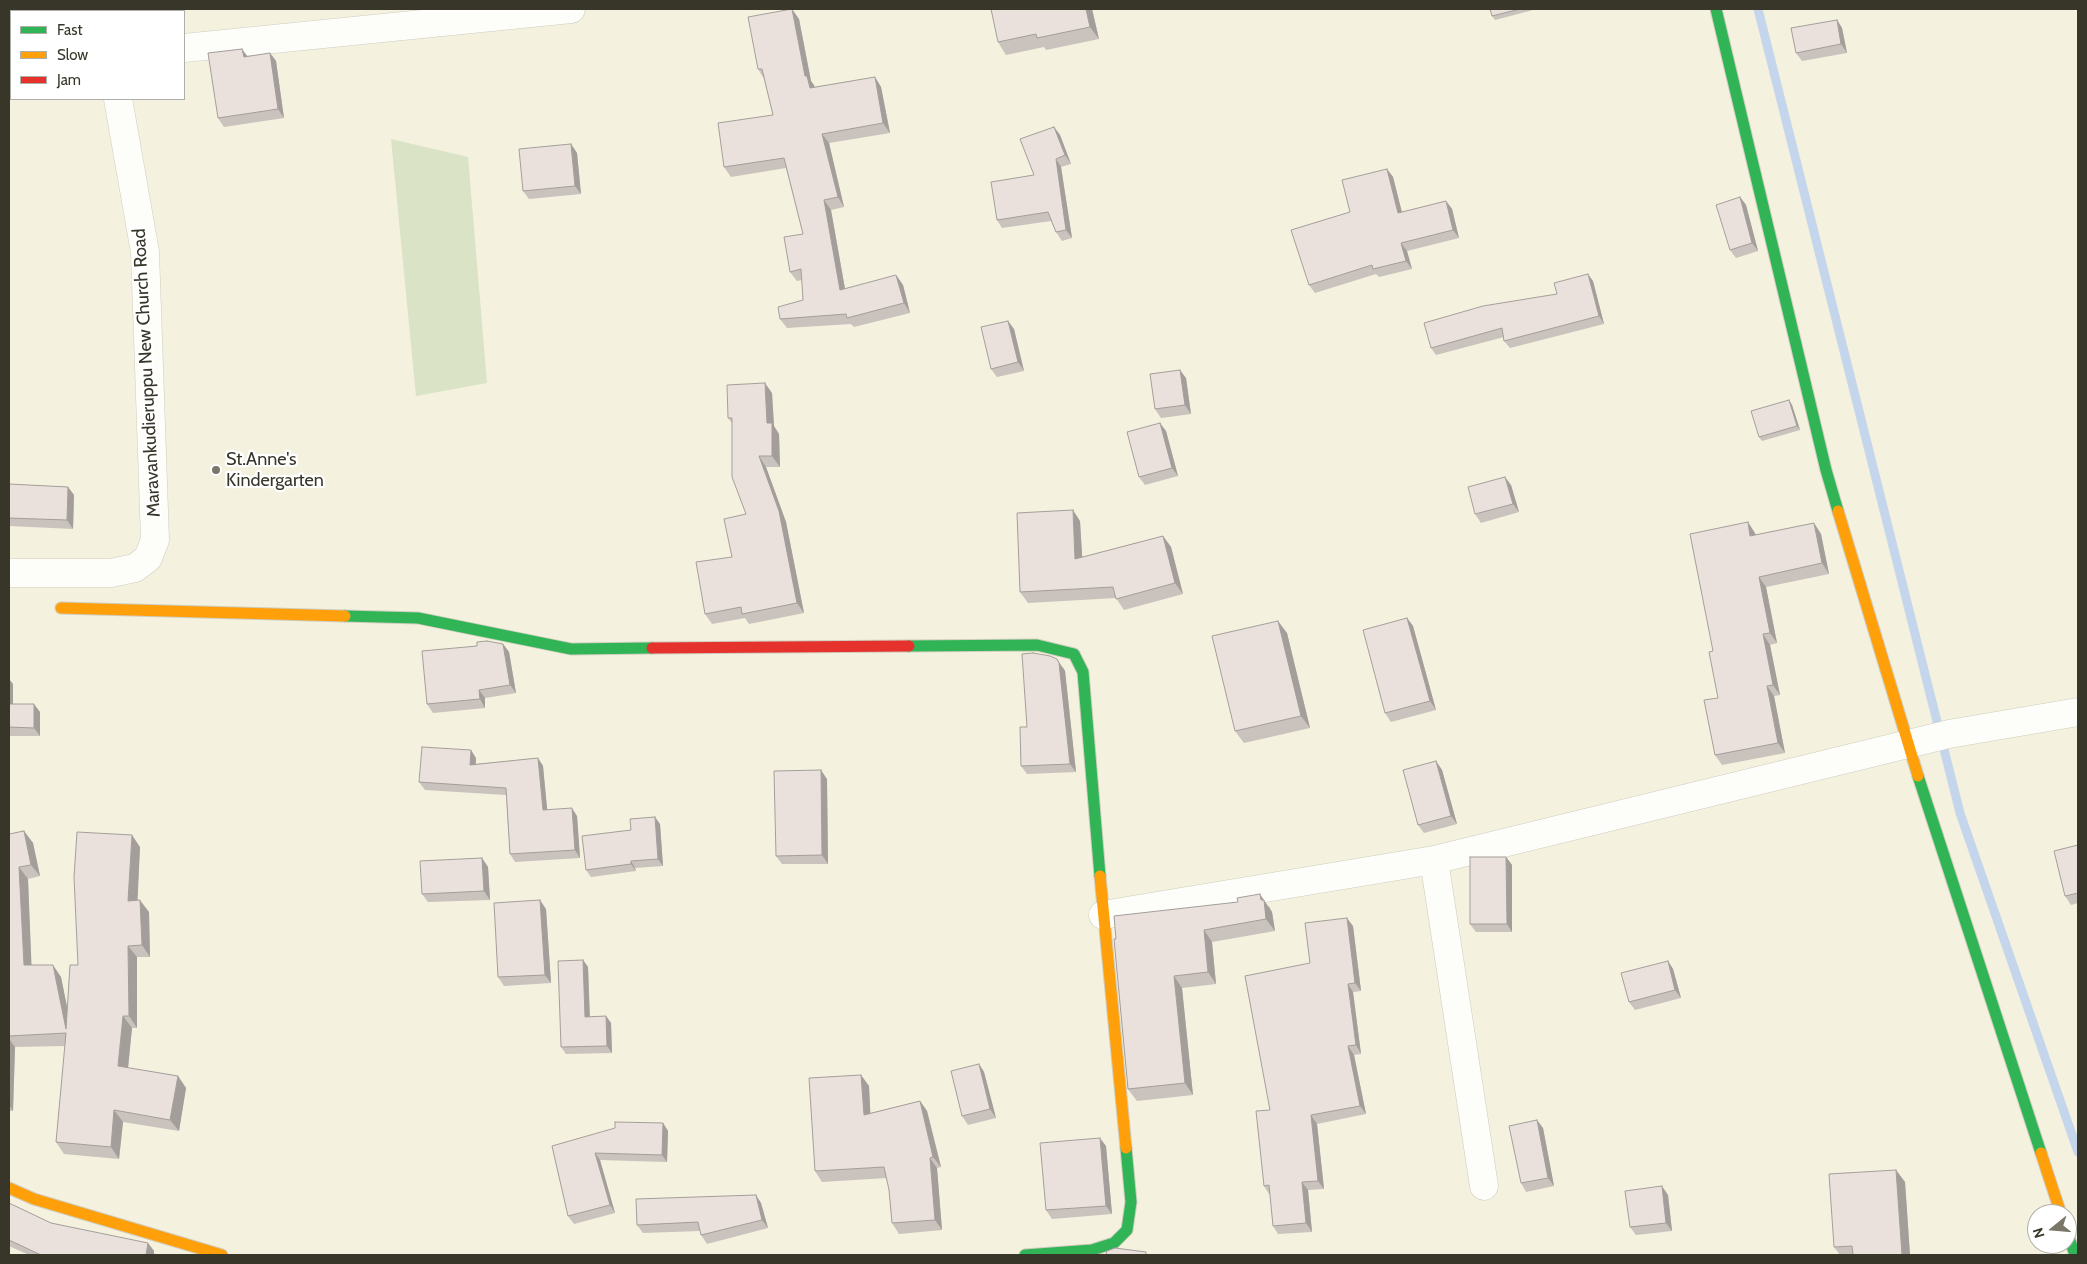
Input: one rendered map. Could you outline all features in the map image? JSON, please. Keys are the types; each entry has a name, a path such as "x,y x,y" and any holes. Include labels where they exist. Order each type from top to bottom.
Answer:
{"street":[{"path":"185,48 571,9"},
{"path":"1716,9 1826,470 1927,740 2058,1204"},
{"name":"Maravankudieruppu New Church Road","path":"9,573 111,573 135,568 148,558 155,540 144,252 118,100"},
{"path":"61,608 418,618 572,649 1027,645 1060,648 1074,654 1083,672 1103,915 1131,1202 1127,1230 1114,1243 1092,1250 1025,1255"},
{"path":"1103,915 1434,860 1927,740 2078,712"},
{"path":"1434,860 1484,1186"},
{"path":"9,1188 34,1199 222,1255"}],"green space":[{"path":"391,139 468,157 487,383 416,396"}],"building":[{"path":"792,9 805,76 807,76 810,88 875,77 883,123 822,134 838,197 824,200 840,290 896,275 904,303 847,318 846,314 780,319 778,307 803,300 801,269 790,272 784,237 803,234 784,158 724,167 718,123 773,115 762,69 758,69 748,17"},
{"path":"991,9 1086,9 1090,27 1037,38 1036,34 998,42"},
{"path":"1490,9 1520,9 1492,16"},
{"path":"1837,20 1841,44 1796,53 1791,28"},
{"path":"242,49 244,57 270,53 278,109 218,118 208,53"},
{"path":"1054,127 1065,155 1056,159 1066,230 1056,232 1048,212 997,220 991,182 1034,175 1020,139"},
{"path":"571,144 575,186 523,191 519,149"},
{"path":"1387,169 1398,213 1446,201 1453,230 1401,243 1406,261 1373,269 1372,265 1309,285 1291,230 1350,212 1342,180"},
{"path":"1740,197 1752,243 1730,250 1716,205"},
{"path":"1588,274 1599,316 1504,341 1502,328 1431,348 1424,323 1483,306 1557,294 1554,283"},
{"path":"1008,321 1018,362 991,369 981,327"},
{"path":"1180,370 1185,405 1155,409 1150,374"},
{"path":"765,383 767,423 772,423 772,456 759,456 779,511 797,603 742,614 741,607 705,614 696,562 732,557 724,519 746,514 732,477 732,418 728,418 727,385"},
{"path":"1789,400 1797,426 1759,437 1751,411"},
{"path":"1160,423 1172,468 1139,477 1127,432"},
{"path":"1505,477 1513,504 1475,514 1468,487"},
{"path":"9,484 68,487 67,520 9,518"},
{"path":"1073,510 1075,559 1163,536 1175,583 1116,599 1113,587 1020,592 1017,513"},
{"path":"1748,522 1750,536 1814,523 1822,563 1759,577 1770,633 1763,634 1773,685 1767,686 1778,743 1715,755 1704,700 1718,698 1709,652 1713,651 1690,534"},
{"path":"1407,618 1430,701 1385,713 1363,630"},
{"path":"1278,621 1301,716 1235,731 1212,636"},
{"path":"487,641 503,644 510,685 479,690 480,699 427,704 422,651 477,646 477,642"},
{"path":"1033,653 1050,656 1057,659 1059,663 1070,764 1021,766 1020,727 1027,727 1022,654"},
{"path":"9,704 34,704 34,728 9,727"},
{"path":"422,747 471,750 470,765 538,758 543,810 572,808 575,850 510,854 506,788 419,782"},
{"path":"1436,761 1451,816 1418,825 1403,770"},
{"path":"821,770 822,855 776,856 774,771"},
{"path":"655,817 658,859 631,861 631,864 586,870 582,836 631,830 630,819"},
{"path":"24,831 31,865 19,867 24,965 53,965 66,1029 70,965 78,965 74,877 77,832 132,835 128,901 140,900 142,945 128,946 129,1016 123,1016 118,1066 178,1076 170,1120 114,1110 111,1147 56,1142 66,1033 9,1036 9,834"},
{"path":"2078,845 2078,893 2065,896 2054,851"},
{"path":"1470,857 1506,857 1507,924 1470,924"},
{"path":"482,858 484,891 422,894 420,861"},
{"path":"1260,894 1261,900 1264,900 1266,919 1204,930 1208,972 1174,976 1185,1083 1128,1089 1114,939 1116,939 1114,916 1238,902 1237,898"},
{"path":"540,900 545,975 498,977 494,903"},
{"path":"1347,918 1355,983 1348,984 1356,1045 1348,1046 1360,1106 1311,1115 1318,1181 1302,1182 1306,1223 1273,1226 1269,1185 1264,1186 1256,1111 1270,1110 1245,976 1310,963 1305,923"},
{"path":"583,960 585,1017 606,1016 607,1046 561,1047 558,961"},
{"path":"1668,961 1675,990 1629,1002 1621,973"},
{"path":"979,1064 990,1109 962,1116 951,1071"},
{"path":"861,1075 864,1115 920,1101 933,1157 930,1158 935,1220 892,1223 889,1190 884,1167 815,1171 809,1078"},
{"path":"1537,1120 1548,1178 1521,1183 1509,1126"},
{"path":"615,1122 663,1123 662,1155 595,1153 610,1205 568,1216 552,1146 615,1128"},
{"path":"1100,1138 1106,1206 1046,1210 1040,1143"},
{"path":"1896,1170 1902,1255 1853,1255 1852,1246 1834,1247 1829,1174"},
{"path":"1662,1186 1666,1223 1630,1227 1625,1191"},
{"path":"756,1195 762,1220 701,1235 698,1222 637,1225 636,1199"},
{"path":"9,1203 51,1223 148,1243 146,1255 41,1255 9,1240"},
{"path":"1115,1248 1146,1252 1146,1255 1106,1255 1107,1251"}],"waterway":[{"path":"1758,9 1960,813 2078,1152"}],"traffic: fast":[{"path":"1716,9 1826,470 1838,511"},
{"path":"345,616 418,618 571,649 652,648"},
{"path":"909,646 1037,645 1074,654 1083,672 1100,876"},
{"path":"1918,776 2041,1153"},
{"path":"1025,1255 1092,1250 1114,1243 1127,1230 1131,1202 1126,1148"}],"traffic: slow":[{"path":"1838,511 1918,776"},
{"path":"61,608 345,616"},
{"path":"1100,876 1126,1148"},
{"path":"2041,1153 2058,1204"},
{"path":"9,1188 34,1199 222,1255"}],"traffic: jam":[{"path":"652,648 909,646"}],"place":[{"name":"St.Anne's Kindergarten","path":"216,470"}]}
